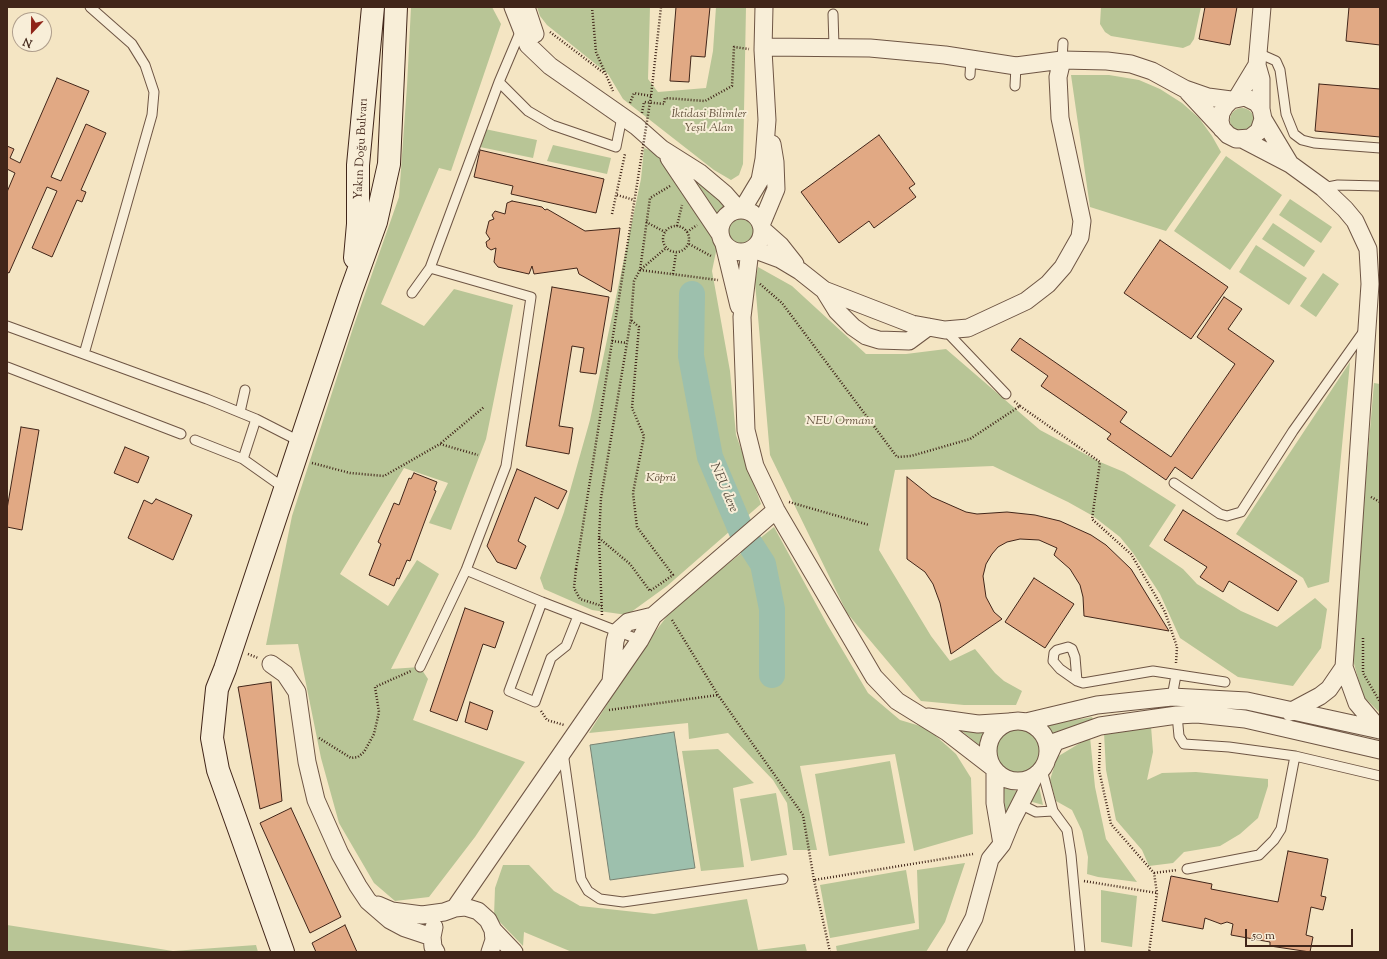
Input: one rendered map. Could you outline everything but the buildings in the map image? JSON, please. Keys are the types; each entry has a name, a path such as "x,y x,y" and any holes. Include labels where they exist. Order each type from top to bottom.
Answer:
{"main road":[{"name":"Yakın Doğu Bulvarı","path":"351,291 358,224 358,165 373,7"},
{"path":"283,952 218,770 212,738 217,689 286,489 351,291 376,222 389,164 396,7"}],"street":[{"path":"513,7 528,45 538,47"},
{"path":"526,7 538,47 550,66 622,117 662,149 700,173 725,194 740,210 754,214 761,227 780,245 800,271"},
{"path":"742,318 722,239 722,221 726,216 740,210 760,180 764,159 767,120 763,48 764,7"},
{"path":"1186,88 1195,101 1209,113 1228,135 1236,140 1244,140 1256,135 1262,125 1261,79 1258,59 1262,7"},
{"path":"763,48 834,46 904,50 970,67 1016,66 1062,60 1099,60 1131,64 1152,71 1208,97 1251,100 1262,114 1290,164"},
{"path":"1222,129 1220,121 1221,113 1225,106 1234,99 1258,59"},
{"path":"662,149 691,189 722,239 736,252 751,249 780,258 800,271 824,290 912,324 945,330 968,328 1026,301 1048,284 1063,267 1080,238 1082,221 1060,118 1058,77 1062,60"},
{"path":"767,120 775,162 776,189 761,227 760,240 751,249 742,318 746,430 756,466 781,505 874,677 897,701 947,732 1009,780 1018,782 1041,768 1047,745 1042,733 1019,722 978,724 922,716"},
{"path":"1244,140 1290,164 1323,188 1355,221 1368,249 1370,284 1374,312 1366,328 1344,668 1357,703 1380,730"},
{"path":"824,290 837,311 853,327 866,336 879,340 909,341 928,327"},
{"path":"433,947 434,925 450,910 486,862 640,640 653,616 781,505"},
{"path":"611,682 615,641 610,628 653,616"},
{"path":"271,664 285,674 297,692 307,762 316,800 340,854 358,886 368,901 390,920 405,928 433,947"},
{"path":"1290,712 1320,696 1329,689 1344,668"},
{"path":"1002,844 995,803 993,768 988,757 990,739 999,728 1019,722 1097,705 1172,696 1247,701 1290,712 1380,730"},
{"path":"956,952 974,918 990,859 1002,844 1020,804 1055,742 1100,726 1177,715 1198,714 1246,719 1380,750"},
{"path":"486,862 478,889 479,908 491,925 494,940 490,952"},
{"path":"368,901 392,911 422,915 465,907 478,911 514,952"}],"lane":[{"path":"84,354 152,115 154,92 145,66 132,44 90,7"},
{"path":"833,14 834,46"},
{"path":"412,292 430,268 499,82 521,30"},
{"path":"1062,60 1063,43"},
{"path":"1258,59 1276,62 1280,70 1286,114 1294,134 1302,140 1314,143 1380,148"},
{"path":"1015,86 1016,66"},
{"path":"499,82 528,111 552,124 616,147 622,117"},
{"path":"1323,188 1338,185 1380,186"},
{"path":"420,667 466,570 506,466 531,297 430,268"},
{"path":"7,326 240,412 256,419 299,450"},
{"path":"1174,483 1220,514 1227,516 1241,512 1293,431 1366,328"},
{"path":"945,330 1006,394"},
{"path":"7,367 181,434"},
{"path":"240,412 245,390"},
{"path":"243,458 256,419"},
{"path":"195,440 243,458 286,489"},
{"path":"466,570 542,602 640,640"},
{"path":"542,602 509,691 535,702 551,658 566,646 578,616"},
{"path":"1077,681 1083,684 1153,671 1225,682"},
{"path":"1172,696 1176,675"},
{"path":"1177,715 1179,736 1184,744 1229,747 1295,756 1380,776"},
{"path":"562,751 580,879 588,892 600,899 623,902 783,880"},
{"path":"1187,869 1259,855 1274,840 1281,829 1295,756"},
{"path":"1041,768 1053,811 1067,830 1080,952"},
{"path":"1020,804 1036,812 1053,811"}],"path":[{"path":"592,7 596,52 614,93"},
{"path":"602,606 580,599 574,588 651,96 661,7"},
{"path":"538,47 549,31 605,73"},
{"path":"641,118 644,102 664,104 665,98 705,101 732,86 734,47 763,48"},
{"path":"632,98 634,93 651,96"},
{"path":"612,214 626,151"},
{"path":"640,270 650,198 673,184"},
{"path":"616,195 634,200"},
{"path":"677,226 682,203"},
{"path":"646,222 664,232"},
{"path":"677,226 683,228 687,232 689,244 683,250 676,253 666,248 663,243 664,232 670,227 677,226"},
{"path":"689,244 717,259"},
{"path":"610,628 602,606 599,538 601,498 631,320 634,281 640,270 666,248"},
{"path":"673,274 676,253"},
{"path":"640,270 724,281"},
{"path":"778,297 897,457 911,456 970,440 1020,406"},
{"path":"599,538 630,564 650,591 673,575 637,527 633,493 644,436 632,408 639,327 631,320"},
{"path":"612,341 627,343"},
{"path":"1006,394 1020,406 1100,462 1092,519 1131,554 1165,612 1177,647 1176,675"},
{"path":"299,450 350,472 384,476 440,444 484,407"},
{"path":"440,444 478,455"},
{"path":"1371,497 1380,502"},
{"path":"781,505 869,525"},
{"path":"672,619 718,695 803,815 814,880 830,952"},
{"path":"232,647 271,664"},
{"path":"303,729 351,758 358,757 364,752 374,734 379,712 375,687 420,667"},
{"path":"588,713 718,695"},
{"path":"535,702 546,720 577,730"},
{"path":"1100,726 1099,770 1111,824 1154,873 1157,893 1149,952"},
{"path":"814,880 973,854"},
{"path":"1154,873 1187,869"},
{"path":"1073,880 1157,893"}],"green space":[{"path":"411,7 492,7 501,24 451,171 439,168 381,304 424,326 454,289 513,305 486,439 451,530 429,523 448,483 404,468 340,574 388,606 417,560 439,574 391,669 420,667 428,679 413,720 525,762 475,837 429,897 395,901 374,883 339,823 321,758 298,644 266,645 292,516 353,328 399,197"},
{"name":"İktidasi Bilimler Yeşil Alan","path":"537,7 650,7 648,79 658,92 706,88 713,51 716,7 746,7 743,164 739,175 731,180 714,170 623,99 608,74 547,25 540,16"},
{"path":"1101,7 1201,7 1194,39 1190,45 1183,48 1111,36 1105,32 1100,24"},
{"path":"1071,75 1109,75 1139,80 1160,89 1182,103 1199,118 1212,136 1221,152 1166,231 1090,207"},
{"path":"1242,108 1251,111 1254,120 1251,129 1242,132 1233,129 1230,120 1233,111"},
{"path":"485,129 537,140 533,158 480,147"},
{"path":"553,145 611,158 607,174 547,161"},
{"name":"Köprü","path":"644,148 661,154 718,242 712,271 730,371 736,435 761,504 667,586 627,615 592,610 544,589 540,578 564,512 590,420 641,179"},
{"path":"1226,156 1282,195 1230,270 1174,231"},
{"path":"694,178 729,205 717,214"},
{"path":"1290,199 1332,227 1321,243 1279,215"},
{"path":"741,219 750,223 754,232 750,241 741,245 732,241 728,232 732,223"},
{"path":"1273,223 1315,251 1304,267 1262,239"},
{"path":"1256,245 1307,278 1289,305 1239,272"},
{"name":"NEU Ormanı","path":"758,267 792,286 866,354 906,354 946,349 1040,430 1100,462 1124,472 1176,505 1149,546 1183,569 1197,584 1241,611 1277,627 1315,598 1327,609 1321,648 1293,686 1238,677 1180,638 1160,594 1133,553 1120,537 1093,516 1068,502 993,466 895,470 879,550 931,636 950,661 975,649 995,673 1004,681 1022,691 1016,705 964,705 921,701 847,613 770,455 755,282"},
{"path":"1323,273 1339,284 1316,317 1300,306"},
{"path":"1350,362 1329,582 1308,588 1303,578 1236,534"},
{"path":"1374,383 1380,384 1380,713 1363,696 1351,653"},
{"path":"774,527 827,624 868,693 900,720 927,728 956,754 971,778 973,834 914,851 895,754 800,766 817,850 793,850 787,803 773,780 728,733 689,739 688,723 589,733 642,649 674,607"},
{"path":"1092,717 1095,723 1051,740 1042,726"},
{"path":"1151,726 1153,752 1147,780 1162,773 1196,772 1268,779 1268,786 1258,818 1240,834 1220,846 1184,852 1173,863 1149,866 1142,850 1116,820 1106,770 1104,733"},
{"path":"958,728 985,730 979,745"},
{"path":"1013,729 1021,729 1033,735 1039,747 1039,755 1033,767 1021,773 1013,773 1001,767 995,755 995,747 1001,735"},
{"path":"1090,737 1095,787 1106,839 1137,882 1098,877 1087,874 1088,857 1082,831 1072,810 1056,801 1050,780 1057,757"},
{"path":"718,749 754,783 733,788 744,867 701,871 682,751"},
{"path":"890,761 905,843 829,856 815,774"},
{"path":"1039,786 1043,805 1029,801"},
{"path":"1004,788 1021,792 1005,819"},
{"path":"776,793 787,855 751,861 740,799"},
{"path":"965,863 945,922 926,952 837,952 836,946 919,929 917,870"},
{"path":"503,865 529,865 554,891 580,906 654,914 747,899 758,950 805,944 807,952 572,952 524,932 523,946 494,916 495,888"},
{"path":"906,870 915,923 830,938 820,885"},
{"path":"1101,890 1137,896 1132,947 1101,942"},
{"path":"7,925 173,951 256,945 258,952 7,952"}],"shaded area":[{"path":"674,732 695,868 610,880 590,745"}],"waterway":[{"name":"NEU dere","path":"692,294 691,356 710,457 741,530 763,564 772,609 772,675"}]}
